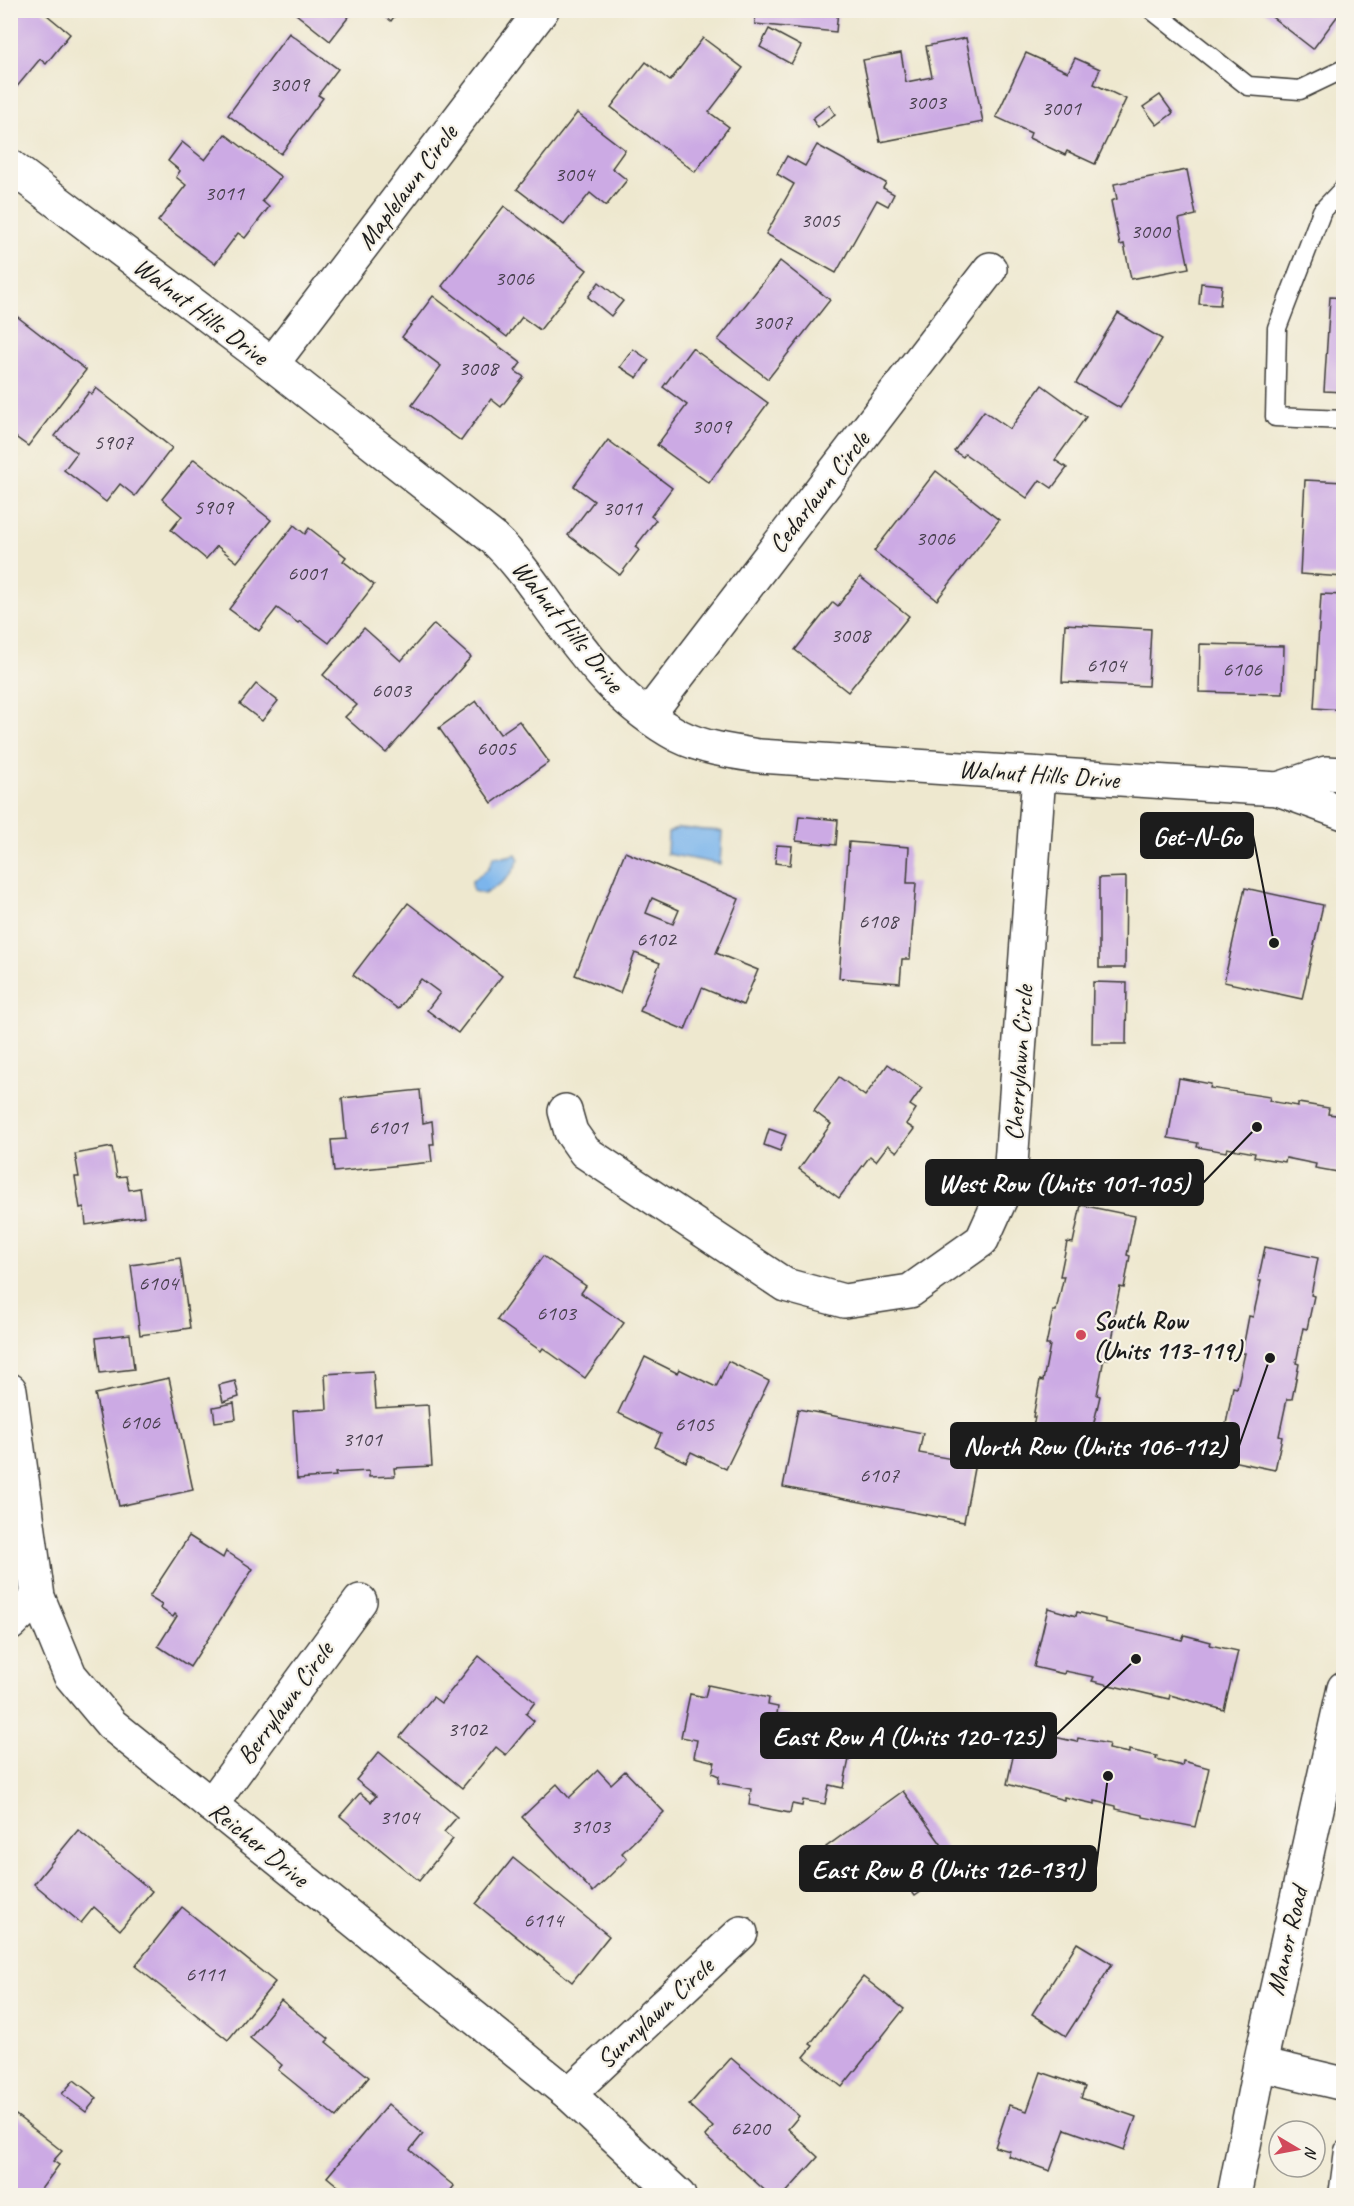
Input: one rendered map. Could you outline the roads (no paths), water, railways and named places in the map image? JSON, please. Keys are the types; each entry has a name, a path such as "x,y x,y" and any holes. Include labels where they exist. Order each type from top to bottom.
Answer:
{"street":[{"name":"Maplelawn Circle","path":"272,364 542,10"},
{"name":"Walnut Hills Drive","path":"10,166 272,364 512,555 591,664 618,693 681,736 721,750 759,756 1278,789 1344,813"},
{"name":"Cedarlawn Circle","path":"648,715 990,269"},
{"name":"Walnut Hills Drive","path":"1278,789 1326,773 1344,774"},
{"name":"Cherrylawn Circle","path":"565,1111 571,1132 585,1152 785,1285 844,1301 910,1291 982,1240 1010,1178 1039,774"},
{"name":"Reicher Drive","path":"10,1390 38,1597 70,1676 111,1724 569,2094 679,2196"},
{"path":"10,1624 38,1597"},
{"name":"Berrylawn Circle","path":"211,1804 360,1601"},
{"name":"Manor Road","path":"1234,2196 1260,2064 1344,1688"},
{"name":"Sunnylawn Circle","path":"569,2094 741,1933"},
{"path":"1260,2064 1344,2084"}],"lane":[{"path":"1152,10 1248,86 1300,90 1344,69"},
{"path":"1344,188 1322,211 1277,328 1275,417 1344,420"},
{"path":"1338,2196 1344,2151"}],"water":[{"path":"678,828 722,831 720,864 667,854 668,833"},
{"path":"516,854 519,859 505,880 484,894 473,891 472,881 488,869 494,856 504,857"}],"place":[{"name":"Get-N-Go","path":"1274,943"},
{"name":"West Row (Units 101-105)","path":"1257,1127"},
{"name":"South Row (Units 113-119)","path":"1081,1335"},
{"name":"North Row (Units 106-112)","path":"1270,1358"},
{"name":"East Row A (Units 120-125)","path":"1136,1659"},
{"name":"East Row B (Units 126-131)","path":"1108,1776"}]}
